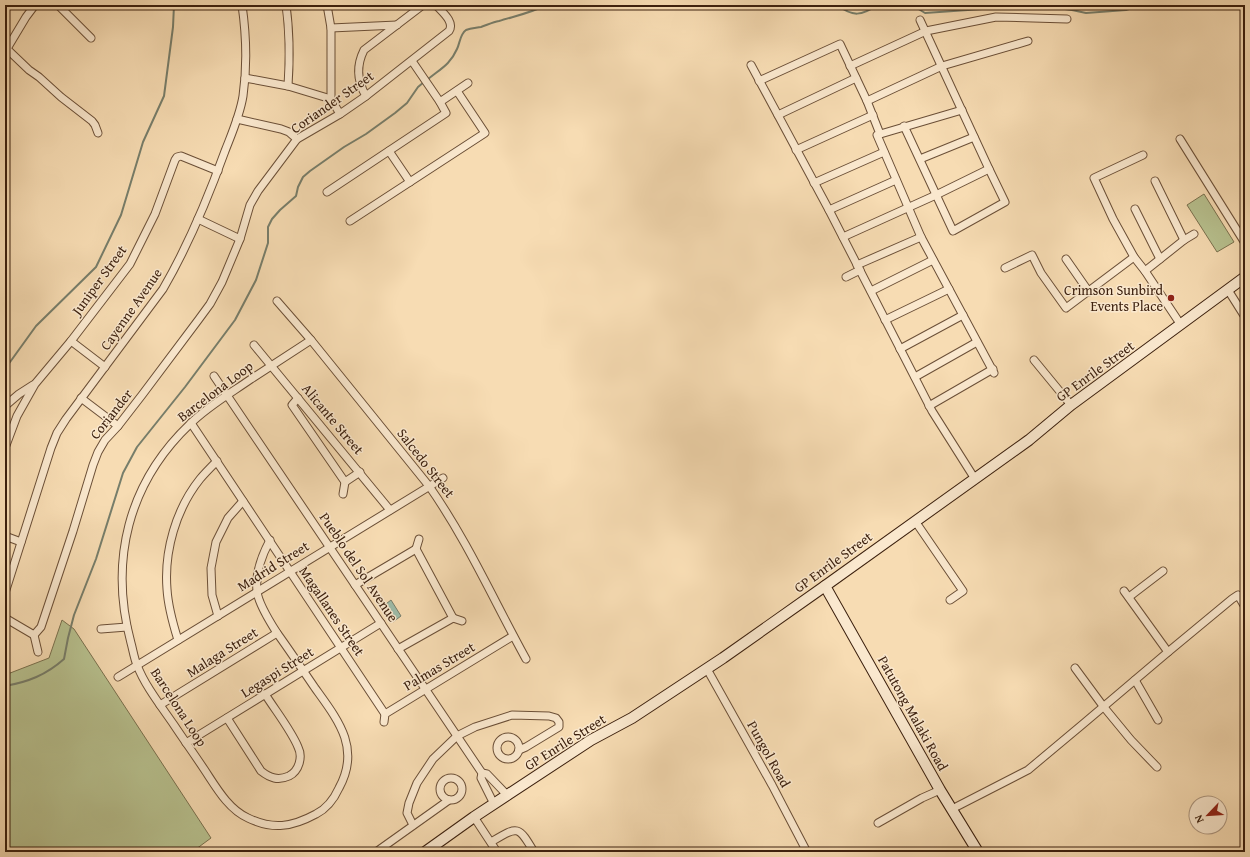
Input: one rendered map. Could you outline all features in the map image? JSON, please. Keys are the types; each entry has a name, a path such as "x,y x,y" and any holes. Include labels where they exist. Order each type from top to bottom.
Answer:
{"street":[{"path":"35,5 26,17 6,51 92,121 98,133"},
{"path":"58,5 91,38"},
{"name":"Cayenne Avenue","path":"5,593 51,448 60,428 163,289 174,270 198,219 218,171 237,119 245,78 245,40 242,5"},
{"path":"286,5 289,29 290,60 288,86"},
{"path":"326,5 331,28 331,99 340,114"},
{"path":"366,96 360,85 358,76 358,69 364,50 423,5"},
{"name":"Coriander Street","path":"240,239 250,205 258,191 298,139 340,114 366,96 449,31 451,28 451,23 436,5"},
{"path":"850,66 926,31 996,17 1067,19"},
{"path":"904,126 953,231 1005,202 920,20"},
{"path":"331,28 397,25"},
{"path":"867,101 942,66 1028,41"},
{"path":"759,81 840,44 867,101 880,134"},
{"path":"327,192 446,113 412,61"},
{"path":"751,65 829,210 929,406 975,478"},
{"path":"245,78 288,86 331,99"},
{"path":"778,115 856,78"},
{"path":"440,102 468,83"},
{"path":"350,222 485,133 457,91"},
{"path":"929,406 993,371 921,237 876,135 962,110"},
{"path":"796,150 873,115"},
{"path":"237,119 281,129 289,132 298,139"},
{"path":"920,159 974,137"},
{"path":"1180,139 1245,243"},
{"path":"389,151 410,182"},
{"path":"814,183 884,152"},
{"path":"1143,155 1094,178 1134,257 1181,325"},
{"name":"Juniper Street","path":"5,448 17,416 35,384 71,341 130,264 155,214 174,160 181,156 186,157 218,171"},
{"path":"843,237 989,169"},
{"path":"829,210 896,180"},
{"path":"1155,181 1184,240"},
{"path":"1135,209 1160,259"},
{"path":"198,219 240,239"},
{"path":"1145,271 1184,240 1194,234"},
{"path":"846,277 858,267 921,237"},
{"name":"Coriander","path":"34,635 41,627 98,452 105,440 118,426 210,304 222,282 240,239"},
{"path":"1006,268 1032,255 1041,273 1066,308 1134,257"},
{"path":"1066,259 1089,292"},
{"path":"871,291 933,260"},
{"name":"GP Enrile Street","path":"425,852 474,817 591,740 632,718 707,669 1029,440 1071,405 1245,277"},
{"path":"885,320 948,289"},
{"path":"1228,290 1245,317"},
{"name":"Salcedo Street","path":"277,301 429,486 444,507 526,659"},
{"path":"900,348 963,315"},
{"name":"Barcelona Loop","path":"257,592 268,619 338,720 346,739 348,759 344,779 334,798 321,812 301,822 285,826 266,824 246,818 229,805 160,705 137,665 127,627 121,584 123,548 132,514 147,478 167,449 191,423 227,395 310,340"},
{"path":"71,341 105,367"},
{"path":"915,377 977,342"},
{"name":"Alicante Street","path":"254,345 390,510"},
{"path":"1034,360 1071,405"},
{"name":"Pueblo del Sol Avenue","path":"214,376 482,773 482,778 494,804"},
{"path":"5,406 19,394 35,384"},
{"path":"81,398 118,426"},
{"path":"298,398 292,405 345,482 343,494"},
{"name":"Magallanes Street","path":"191,423 386,714"},
{"path":"178,640 172,618 167,589 167,560 173,532 184,505 199,480 217,461"},
{"path":"345,482 360,472"},
{"name":"Madrid Street","path":"118,677 443,478"},
{"path":"218,616 212,595 211,568 216,542 228,518 243,501"},
{"path":"915,521 963,591 950,600"},
{"path":"5,536 21,542"},
{"path":"355,585 416,549 419,539"},
{"path":"257,592 258,572 264,550 270,540"},
{"path":"416,549 453,618 462,621"},
{"path":"1162,571 1126,594 1168,652"},
{"name":"Patutong Malaki Road","path":"825,586 940,790 978,852"},
{"path":"952,809 1028,770 1168,652 1245,591"},
{"path":"1238,596 1245,607"},
{"path":"5,618 34,635 38,652"},
{"path":"398,649 453,618"},
{"name":"Legaspi Street","path":"186,743 381,623"},
{"path":"101,629 127,627"},
{"name":"Malaga Street","path":"160,705 277,633"},
{"name":"Palmas Street","path":"386,714 513,636"},
{"path":"1076,668 1103,706 1157,767"},
{"name":"Pungol Road","path":"707,669 807,852"},
{"path":"1135,680 1158,720"},
{"path":"227,718 261,771 269,777 276,779 284,778 292,774 297,768 300,758 299,748 293,736 265,694"},
{"path":"384,722 386,714"},
{"path":"413,825 407,813 409,803 417,783 433,759 457,736 475,727 512,715 549,716 556,718 559,722 559,727 519,750"},
{"name":"Pueblo del Sol Avenue","path":"482,773 487,774 508,796"},
{"path":"878,823 922,798 940,790"},
{"path":"376,852 449,800"},
{"path":"474,817 497,852"},
{"path":"491,842 508,832 516,830 522,833 534,852"}],"green space":[{"path":"1204,194 1234,242 1217,252 1187,205"},
{"path":"62,620 74,629 211,838 192,852 5,852 5,675 49,658"}],"shaded area":[{"path":"391,600 401,616 393,622 382,607"}],"waterway":[{"path":"5,369 36,326 96,267 121,215 143,142 164,96 173,27 174,5"},
{"path":"427,80 451,59 457,49 462,34 466,30 523,14 546,5"},
{"path":"838,5 848,12 857,14 872,9 877,5"},
{"path":"912,5 925,13 1027,6 1044,6 1086,13 1126,10 1141,5"},
{"path":"5,686 43,674 64,659 74,615 96,559 123,473 137,447 185,387 235,320 256,280 268,243 268,227 272,219 296,196 298,187 303,177 344,147 366,134 395,113 407,103 418,87 424,82"}],"place":[{"name":"Crimson Sunbird Events Place","path":"1171,298"}]}
